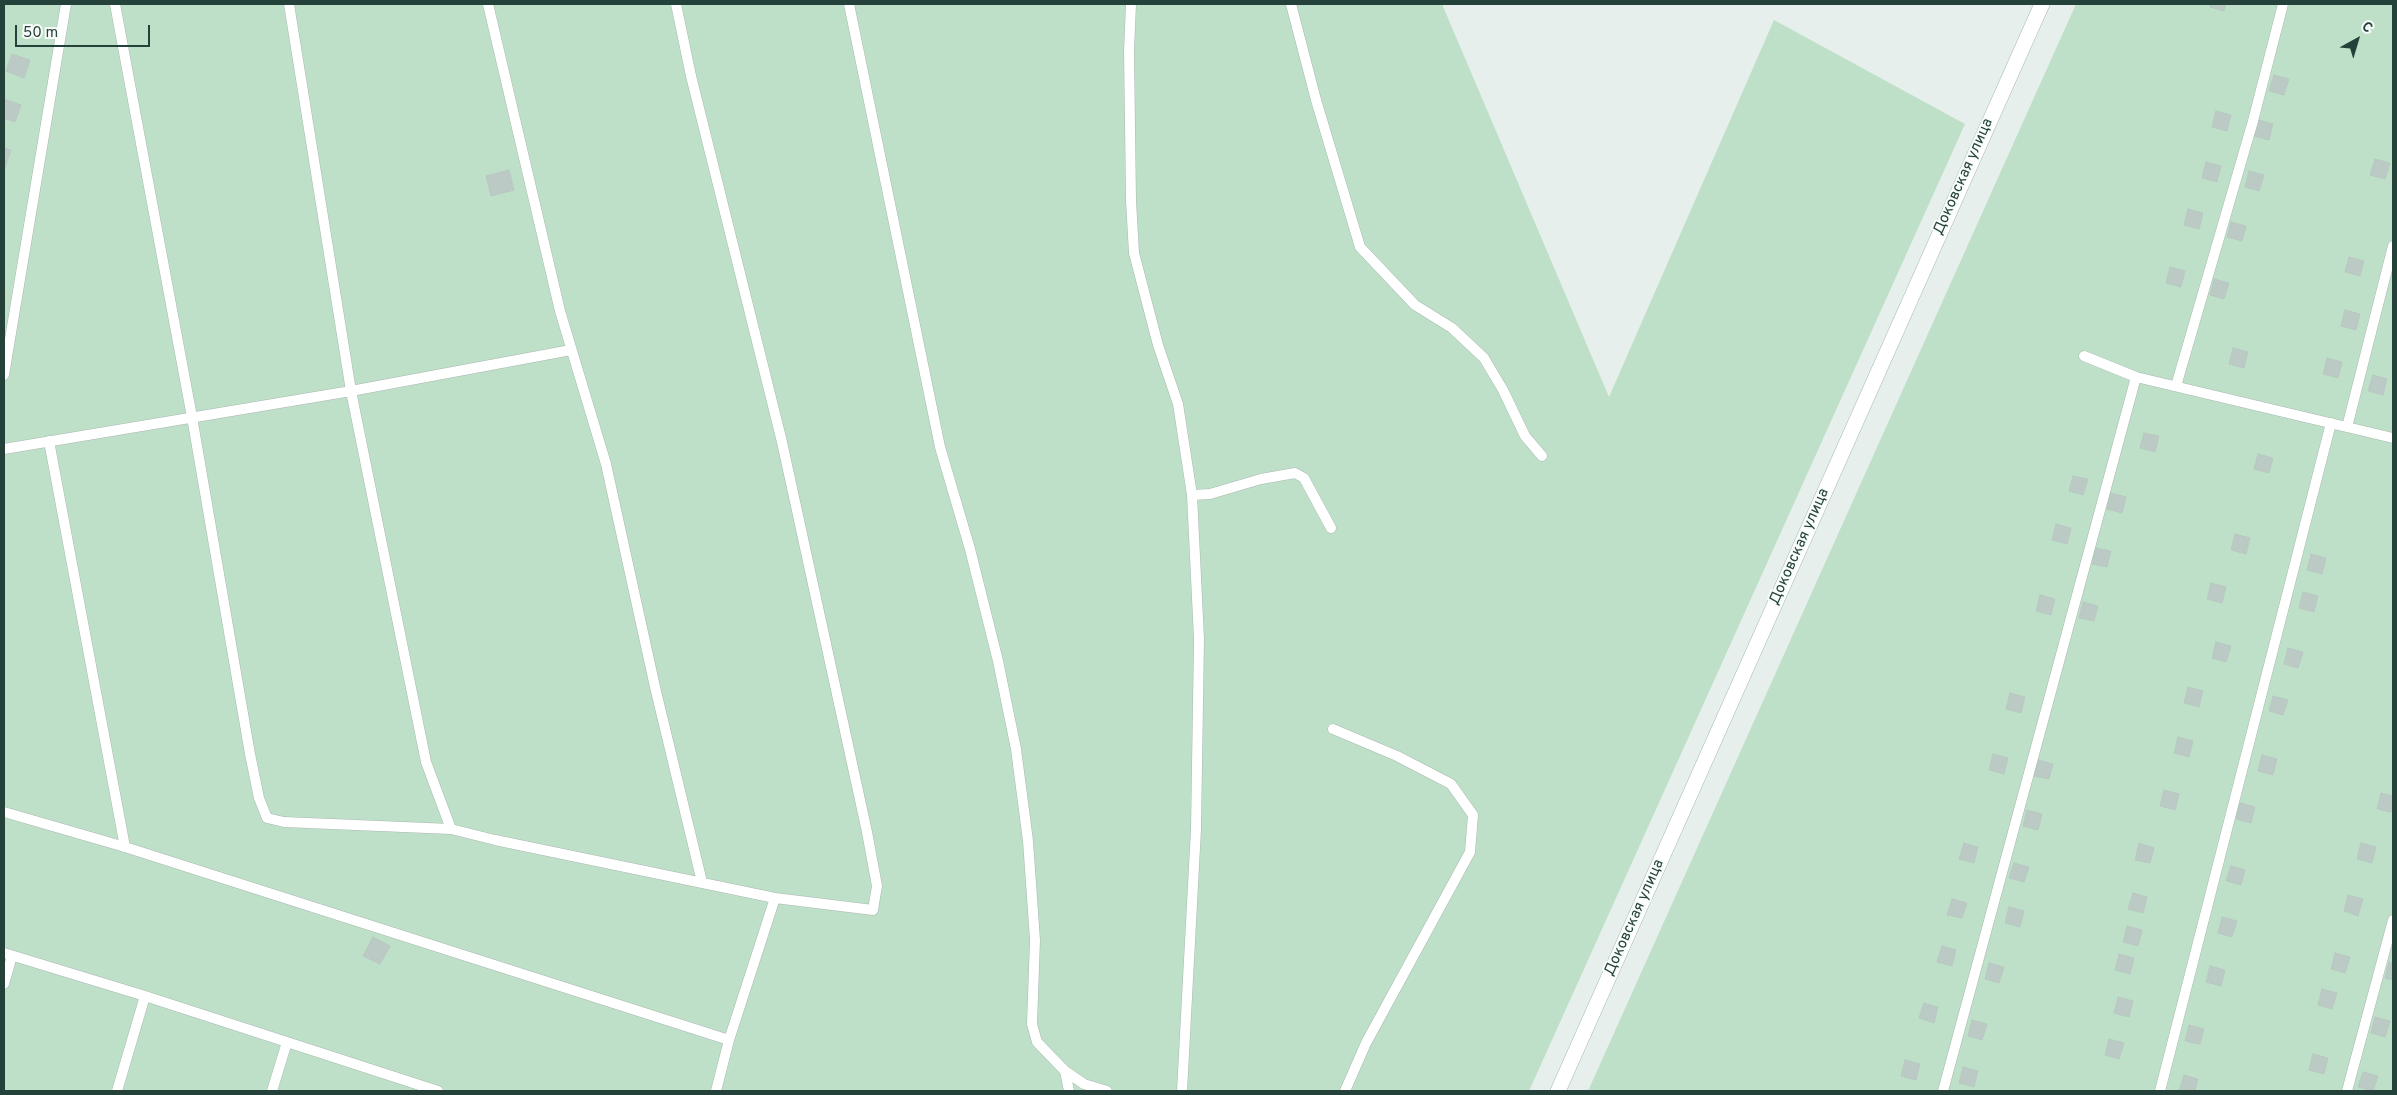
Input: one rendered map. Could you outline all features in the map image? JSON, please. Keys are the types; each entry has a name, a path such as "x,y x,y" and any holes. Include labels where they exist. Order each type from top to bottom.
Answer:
{"street":[{"name":"Доковская улица","path":"1558,1091 2042,4"}],"lane":[{"path":"4,375 66,4"},
{"path":"115,4 192,417 250,754 259,798 267,818 284,822 451,829 495,840 775,898 873,910 877,886 782,442 691,76 676,4"},
{"path":"289,4 351,391 426,762 451,829"},
{"path":"488,4 560,311 606,464 655,687 702,882"},
{"path":"849,4 940,447 970,549 998,661 1016,749 1028,842 1035,940 1032,1024 1037,1042 1065,1070 1084,1084 1107,1091"},
{"path":"1131,4 1129,51 1131,201 1134,254 1158,345 1178,404 1192,495 1199,639 1196,829 1182,1091"},
{"path":"1291,4 1316,100 1360,247 1415,305 1452,328 1484,358 1503,390 1525,436 1542,456"},
{"path":"2176,386 2253,121 2283,4"},
{"path":"2347,427 2393,246"},
{"path":"4,448 351,391 572,350"},
{"path":"2084,356 2136,377 2393,438"},
{"path":"1943,1091 2136,377"},
{"path":"2160,1091 2331,423"},
{"path":"49,441 125,847"},
{"path":"1192,495 1210,494 1260,479 1295,473 1304,478 1332,528"},
{"path":"1333,729 1397,756 1451,784 1473,815 1470,852 1366,1043 1345,1091"},
{"path":"4,812 125,847 729,1040"},
{"path":"716,1091 729,1040 775,898"},
{"path":"2347,1091 2393,920"},
{"path":"4,984 8,954 288,1042 419,1088 438,1091"},
{"path":"117,1091 145,996"},
{"path":"272,1091 288,1042"},
{"path":"1065,1070 1069,1091"}],"green space":[{"path":"4,4 1442,4 1609,397 1774,20 1965,124 1529,1091 4,1091"},
{"path":"2076,4 2393,4 2393,1091 1588,1091"}],"building":[{"path":"2210,4 2226,4 2224,11 2210,7"},
{"path":"12,54 30,60 24,78 6,71"},
{"path":"2274,75 2289,79 2284,95 2269,91"},
{"path":"4,99 21,105 15,122 4,118"},
{"path":"2216,111 2231,115 2227,131 2212,127"},
{"path":"2259,120 2273,124 2269,140 2254,136"},
{"path":"4,148 11,150 5,168 4,168"},
{"path":"2375,159 2390,163 2385,179 2370,175"},
{"path":"2206,162 2221,166 2217,182 2202,178"},
{"path":"509,170 514,190 491,196 486,176"},
{"path":"2249,171 2264,175 2259,191 2245,187"},
{"path":"2188,209 2203,213 2199,229 2184,225"},
{"path":"2231,222 2246,226 2242,241 2227,237"},
{"path":"2349,257 2364,261 2360,276 2345,272"},
{"path":"2170,267 2185,271 2181,287 2166,283"},
{"path":"2214,279 2229,283 2224,299 2210,295"},
{"path":"2345,310 2360,314 2356,330 2341,326"},
{"path":"2233,348 2248,352 2244,368 2229,364"},
{"path":"2327,358 2342,362 2338,378 2323,374"},
{"path":"2373,375 2387,379 2383,395 2368,391"},
{"path":"2144,433 2159,436 2155,452 2140,448"},
{"path":"2258,454 2273,458 2269,473 2254,469"},
{"path":"2073,476 2088,479 2083,495 2069,491"},
{"path":"2111,493 2126,497 2122,513 2107,509"},
{"path":"2056,524 2071,528 2067,544 2052,540"},
{"path":"2235,534 2250,538 2246,554 2231,550"},
{"path":"2096,548 2111,551 2107,567 2092,564"},
{"path":"2311,554 2326,558 2322,574 2307,570"},
{"path":"2211,583 2226,587 2222,603 2207,599"},
{"path":"2303,592 2318,596 2314,612 2299,608"},
{"path":"2040,595 2055,599 2051,615 2036,611"},
{"path":"2083,602 2098,606 2094,621 2079,618"},
{"path":"2216,642 2231,646 2226,662 2212,658"},
{"path":"2288,648 2303,652 2298,668 2284,664"},
{"path":"2188,687 2203,691 2199,707 2184,703"},
{"path":"2010,693 2025,697 2021,713 2006,709"},
{"path":"2273,696 2288,700 2283,715 2269,711"},
{"path":"2178,737 2193,741 2189,757 2174,753"},
{"path":"1993,754 2008,758 2004,774 1989,770"},
{"path":"2262,755 2277,759 2273,775 2258,771"},
{"path":"2038,760 2053,764 2049,779 2034,776"},
{"path":"2164,790 2179,794 2175,810 2160,806"},
{"path":"2381,793 2393,796 2391,812 2377,809"},
{"path":"2240,803 2255,807 2251,823 2236,819"},
{"path":"2027,810 2042,814 2038,830 2023,826"},
{"path":"1964,843 1978,847 1974,863 1959,859"},
{"path":"2139,843 2154,848 2150,863 2135,860"},
{"path":"2361,843 2376,847 2372,863 2357,859"},
{"path":"2014,863 2029,867 2024,882 2009,878"},
{"path":"2231,866 2245,870 2241,885 2226,881"},
{"path":"2133,893 2147,897 2143,913 2128,909"},
{"path":"2348,895 2363,899 2358,916 2344,911"},
{"path":"1952,899 1967,903 1962,918 1947,915"},
{"path":"2009,907 2024,911 2020,927 2005,923"},
{"path":"2222,917 2237,921 2232,937 2218,933"},
{"path":"2127,926 2142,930 2138,946 2123,942"},
{"path":"373,937 390,946 380,964 363,956"},
{"path":"1942,946 1956,950 1952,966 1937,962"},
{"path":"2335,953 2350,957 2345,973 2331,969"},
{"path":"2119,954 2134,958 2130,974 2115,970"},
{"path":"2389,962 2393,963 2393,980 2385,978"},
{"path":"1989,963 2004,967 1999,983 1985,979"},
{"path":"2210,966 2225,970 2221,986 2206,982"},
{"path":"2322,989 2337,993 2332,1009 2318,1005"},
{"path":"2118,997 2133,1001 2129,1017 2114,1013"},
{"path":"1924,1003 1938,1007 1934,1023 1919,1018"},
{"path":"2375,1017 2390,1021 2385,1037 2371,1033"},
{"path":"1972,1020 1987,1024 1982,1040 1968,1036"},
{"path":"2189,1025 2204,1029 2200,1044 2185,1041"},
{"path":"2109,1039 2124,1043 2119,1059 2105,1055"},
{"path":"2313,1054 2328,1058 2324,1074 2309,1070"},
{"path":"1905,1060 1920,1064 1916,1080 1901,1076"},
{"path":"1963,1067 1978,1071 1974,1087 1959,1083"},
{"path":"2363,1072 2378,1076 2373,1091 2358,1087"},
{"path":"2184,1075 2198,1079 2195,1091 2179,1091"}]}
